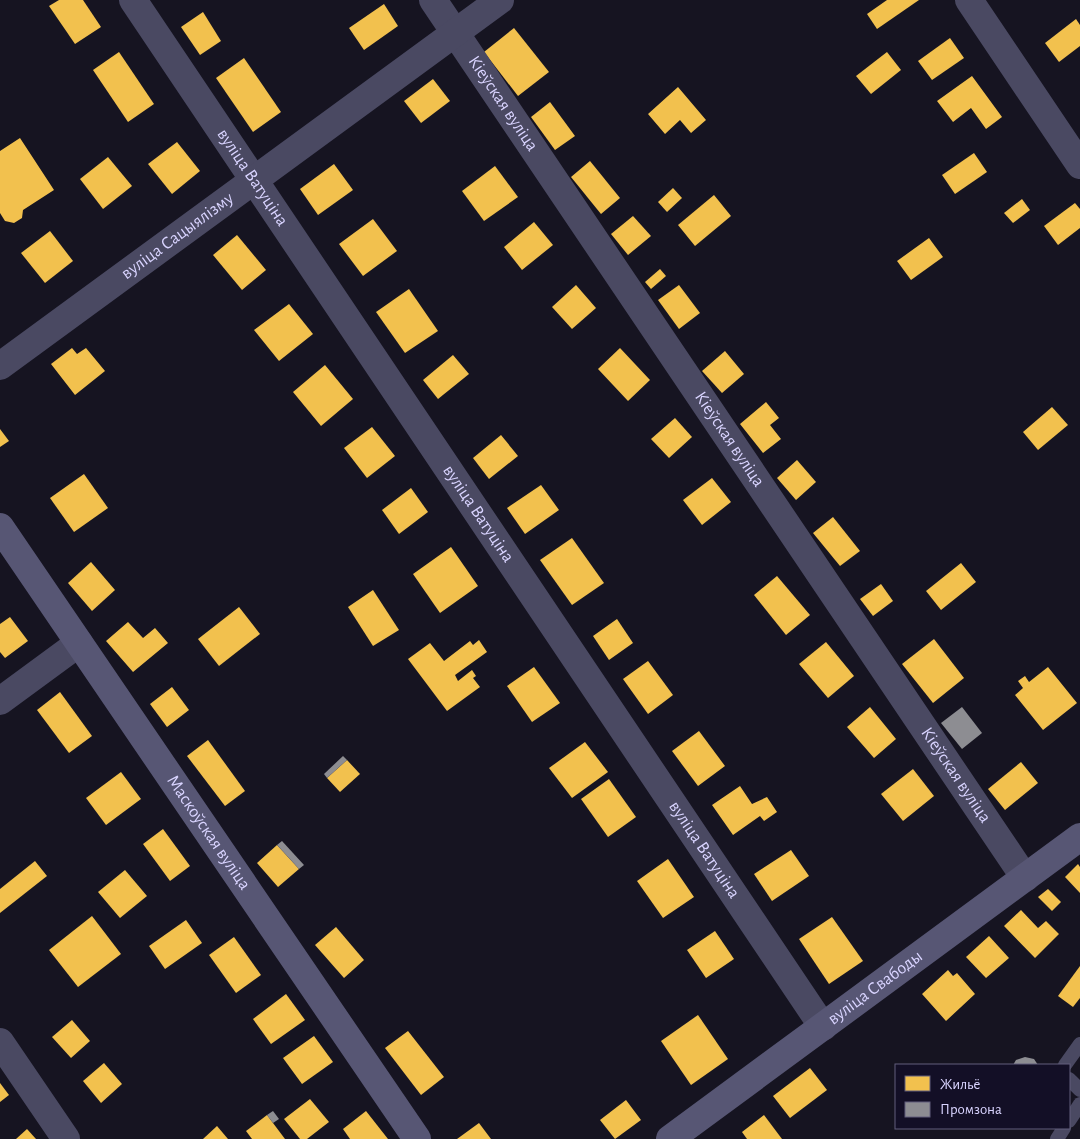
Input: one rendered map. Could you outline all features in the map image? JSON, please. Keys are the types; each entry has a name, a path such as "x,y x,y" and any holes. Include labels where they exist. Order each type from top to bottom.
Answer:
{"street":[{"name":"вуліца Ватуціна","path":"133,0 823,1028"},
{"name":"Кіеўская вуліца","path":"433,0 1025,878"},
{"name":"вуліца Сацыялізму","path":"0,366 500,0"},
{"path":"969,0 1080,165"},
{"name":"Маскоўская вуліца","path":"0,528 417,1139"},
{"path":"0,701 79,643"},
{"name":"вуліца Свабоды","path":"670,1139 1080,837"},
{"path":"0,1042 66,1139"}],"lane":[{"path":"1066,1064 1080,1044"},
{"path":"1070,1080 1080,1090"},
{"path":"1070,1119 1080,1104"}],"building: Жильё":[{"path":"59,0 83,0 101,27 75,44 49,6"},
{"path":"887,0 919,0 877,29 867,14"},
{"path":"384,4 398,26 364,50 349,28"},
{"path":"203,12 221,41 200,55 181,27"},
{"path":"1076,19 1080,25 1080,46 1059,62 1045,43"},
{"path":"514,28 549,72 518,96 484,52"},
{"path":"950,38 964,58 932,80 918,61"},
{"path":"119,52 154,104 128,122 93,70"},
{"path":"887,52 901,70 871,94 856,76"},
{"path":"244,58 281,112 253,132 216,78"},
{"path":"972,76 1002,117 986,129 971,108 953,122 937,101"},
{"path":"433,79 450,101 421,123 404,101"},
{"path":"678,87 706,120 691,133 680,120 665,134 648,114"},
{"path":"550,102 575,136 555,150 531,117"},
{"path":"20,138 54,190 23,210 22,218 14,223 5,221 0,213 0,151"},
{"path":"177,142 200,171 172,194 148,164"},
{"path":"974,153 987,172 955,194 942,175"},
{"path":"108,157 132,186 103,209 80,179"},
{"path":"590,161 620,198 601,214 571,177"},
{"path":"334,164 353,190 318,215 300,189"},
{"path":"495,166 518,197 484,221 462,191"},
{"path":"673,188 682,198 667,212 658,202"},
{"path":"714,195 731,216 695,246 678,225"},
{"path":"1022,199 1030,210 1013,223 1004,213"},
{"path":"1075,203 1080,209 1080,228 1058,245 1044,226"},
{"path":"633,216 651,236 628,255 611,234"},
{"path":"373,219 397,251 363,276 339,244"},
{"path":"534,222 553,245 522,270 504,247"},
{"path":"50,231 73,261 45,283 21,253"},
{"path":"237,235 266,270 242,290 213,255"},
{"path":"929,238 943,257 911,280 897,261"},
{"path":"660,269 666,276 651,289 645,282"},
{"path":"576,285 596,308 572,329 552,307"},
{"path":"679,285 700,313 679,329 658,300"},
{"path":"409,289 438,331 405,353 376,312"},
{"path":"289,304 313,334 279,361 254,330"},
{"path":"72,348 77,354 86,348 105,371 75,395 51,364"},
{"path":"620,348 650,380 628,401 598,369"},
{"path":"725,351 744,374 722,393 702,371"},
{"path":"453,355 469,374 438,399 423,380"},
{"path":"325,365 353,399 321,426 293,392"},
{"path":"766,402 779,418 770,425 781,439 763,453 740,424"},
{"path":"1052,407 1068,425 1038,450 1023,432"},
{"path":"675,418 692,437 669,458 651,439"},
{"path":"372,427 395,456 367,478 344,448"},
{"path":"0,429 9,441 0,447"},
{"path":"501,435 518,456 489,479 473,458"},
{"path":"797,460 816,482 796,500 777,478"},
{"path":"84,474 108,508 74,532 50,498"},
{"path":"712,478 731,502 702,525 683,500"},
{"path":"541,485 559,510 525,534 507,508"},
{"path":"411,488 428,512 399,534 382,510"},
{"path":"833,517 860,551 840,566 813,533"},
{"path":"572,538 604,583 572,605 540,560"},
{"path":"451,547 478,586 440,613 413,574"},
{"path":"91,562 115,590 92,611 68,583"},
{"path":"961,563 976,582 941,610 926,591"},
{"path":"777,576 810,615 786,635 754,595"},
{"path":"881,584 893,601 873,616 860,599"},
{"path":"373,590 399,630 373,646 348,607"},
{"path":"239,607 260,634 219,666 198,639"},
{"path":"10,617 28,641 5,658 0,652 0,624"},
{"path":"617,619 633,643 609,660 593,636"},
{"path":"128,622 143,638 155,628 168,643 133,672 106,641"},
{"path":"934,639 964,678 933,703 902,664"},
{"path":"479,640 487,652 455,675 458,681 472,670 476,676 473,678 480,687 447,711 408,659 430,643 444,661 470,641 473,645"},
{"path":"826,642 854,676 828,698 799,664"},
{"path":"648,661 673,695 648,714 623,679"},
{"path":"534,667 560,703 532,722 507,686"},
{"path":"1048,667 1077,703 1043,730 1015,695 1023,688 1018,681 1025,676 1029,682"},
{"path":"172,687 189,710 167,727 150,704"},
{"path":"60,692 92,736 69,753 37,710"},
{"path":"870,707 896,739 874,758 847,727"},
{"path":"699,731 725,766 698,786 672,751"},
{"path":"208,740 245,791 225,806 187,756"},
{"path":"585,742 608,772 572,798 549,768"},
{"path":"347,760 360,774 340,792 327,778"},
{"path":"1021,762 1038,783 1005,810 988,789"},
{"path":"913,769 934,796 903,821 881,794"},
{"path":"121,772 141,799 106,825 86,798"},
{"path":"609,779 636,817 608,837 581,799"},
{"path":"740,786 752,804 767,797 777,812 764,821 760,816 733,835 712,805"},
{"path":"163,829 190,866 170,881 143,844"},
{"path":"277,845 299,869 278,887 257,863"},
{"path":"791,850 809,876 772,901 754,874"},
{"path":"668,859 694,897 663,918 637,881"},
{"path":"35,861 47,876 0,913 0,889"},
{"path":"1078,864 1080,867 1080,893 1065,877"},
{"path":"125,870 147,896 120,918 98,892"},
{"path":"1048,889 1061,902 1052,911 1038,897"},
{"path":"1021,910 1038,928 1046,921 1059,934 1035,958 1004,926"},
{"path":"92,916 121,954 78,987 49,950"},
{"path":"832,917 863,961 829,984 799,939"},
{"path":"186,920 202,943 165,969 149,946"},
{"path":"336,927 364,960 344,978 315,945"},
{"path":"715,931 734,959 706,978 687,950"},
{"path":"989,936 1009,958 986,978 966,957"},
{"path":"234,937 261,975 236,993 209,955"},
{"path":"1080,966 1080,998 1073,1007 1058,996"},
{"path":"948,970 953,976 957,973 975,994 946,1021 922,994"},
{"path":"286,994 305,1020 271,1044 253,1019"},
{"path":"698,1015 728,1059 691,1085 661,1041"},
{"path":"72,1020 90,1041 71,1058 52,1037"},
{"path":"408,1031 444,1077 421,1095 385,1048"},
{"path":"314,1036 333,1062 302,1084 283,1058"},
{"path":"104,1063 122,1084 101,1103 83,1081"},
{"path":"810,1068 827,1090 790,1118 773,1096"},
{"path":"0,1083 9,1095 0,1102"},
{"path":"310,1099 329,1122 307,1139 300,1139 284,1119"},
{"path":"626,1100 641,1120 615,1139 600,1120"},
{"path":"366,1111 388,1139 350,1139 343,1129"},
{"path":"267,1115 285,1139 252,1139 246,1131"},
{"path":"764,1115 782,1139 747,1139 742,1132"},
{"path":"479,1123 491,1139 457,1139"},
{"path":"217,1126 228,1139 203,1139"},
{"path":"27,1129 36,1139 16,1139"}],"building: Промзона":[{"path":"962,707 982,733 962,749 941,723"},
{"path":"343,756 347,760 327,778 324,774"},
{"path":"282,841 304,865 299,869 277,845"},
{"path":"1025,1057 1034,1059 1037,1064 1014,1064 1016,1060"},
{"path":"273,1111 279,1119 273,1123 267,1115"}]}
